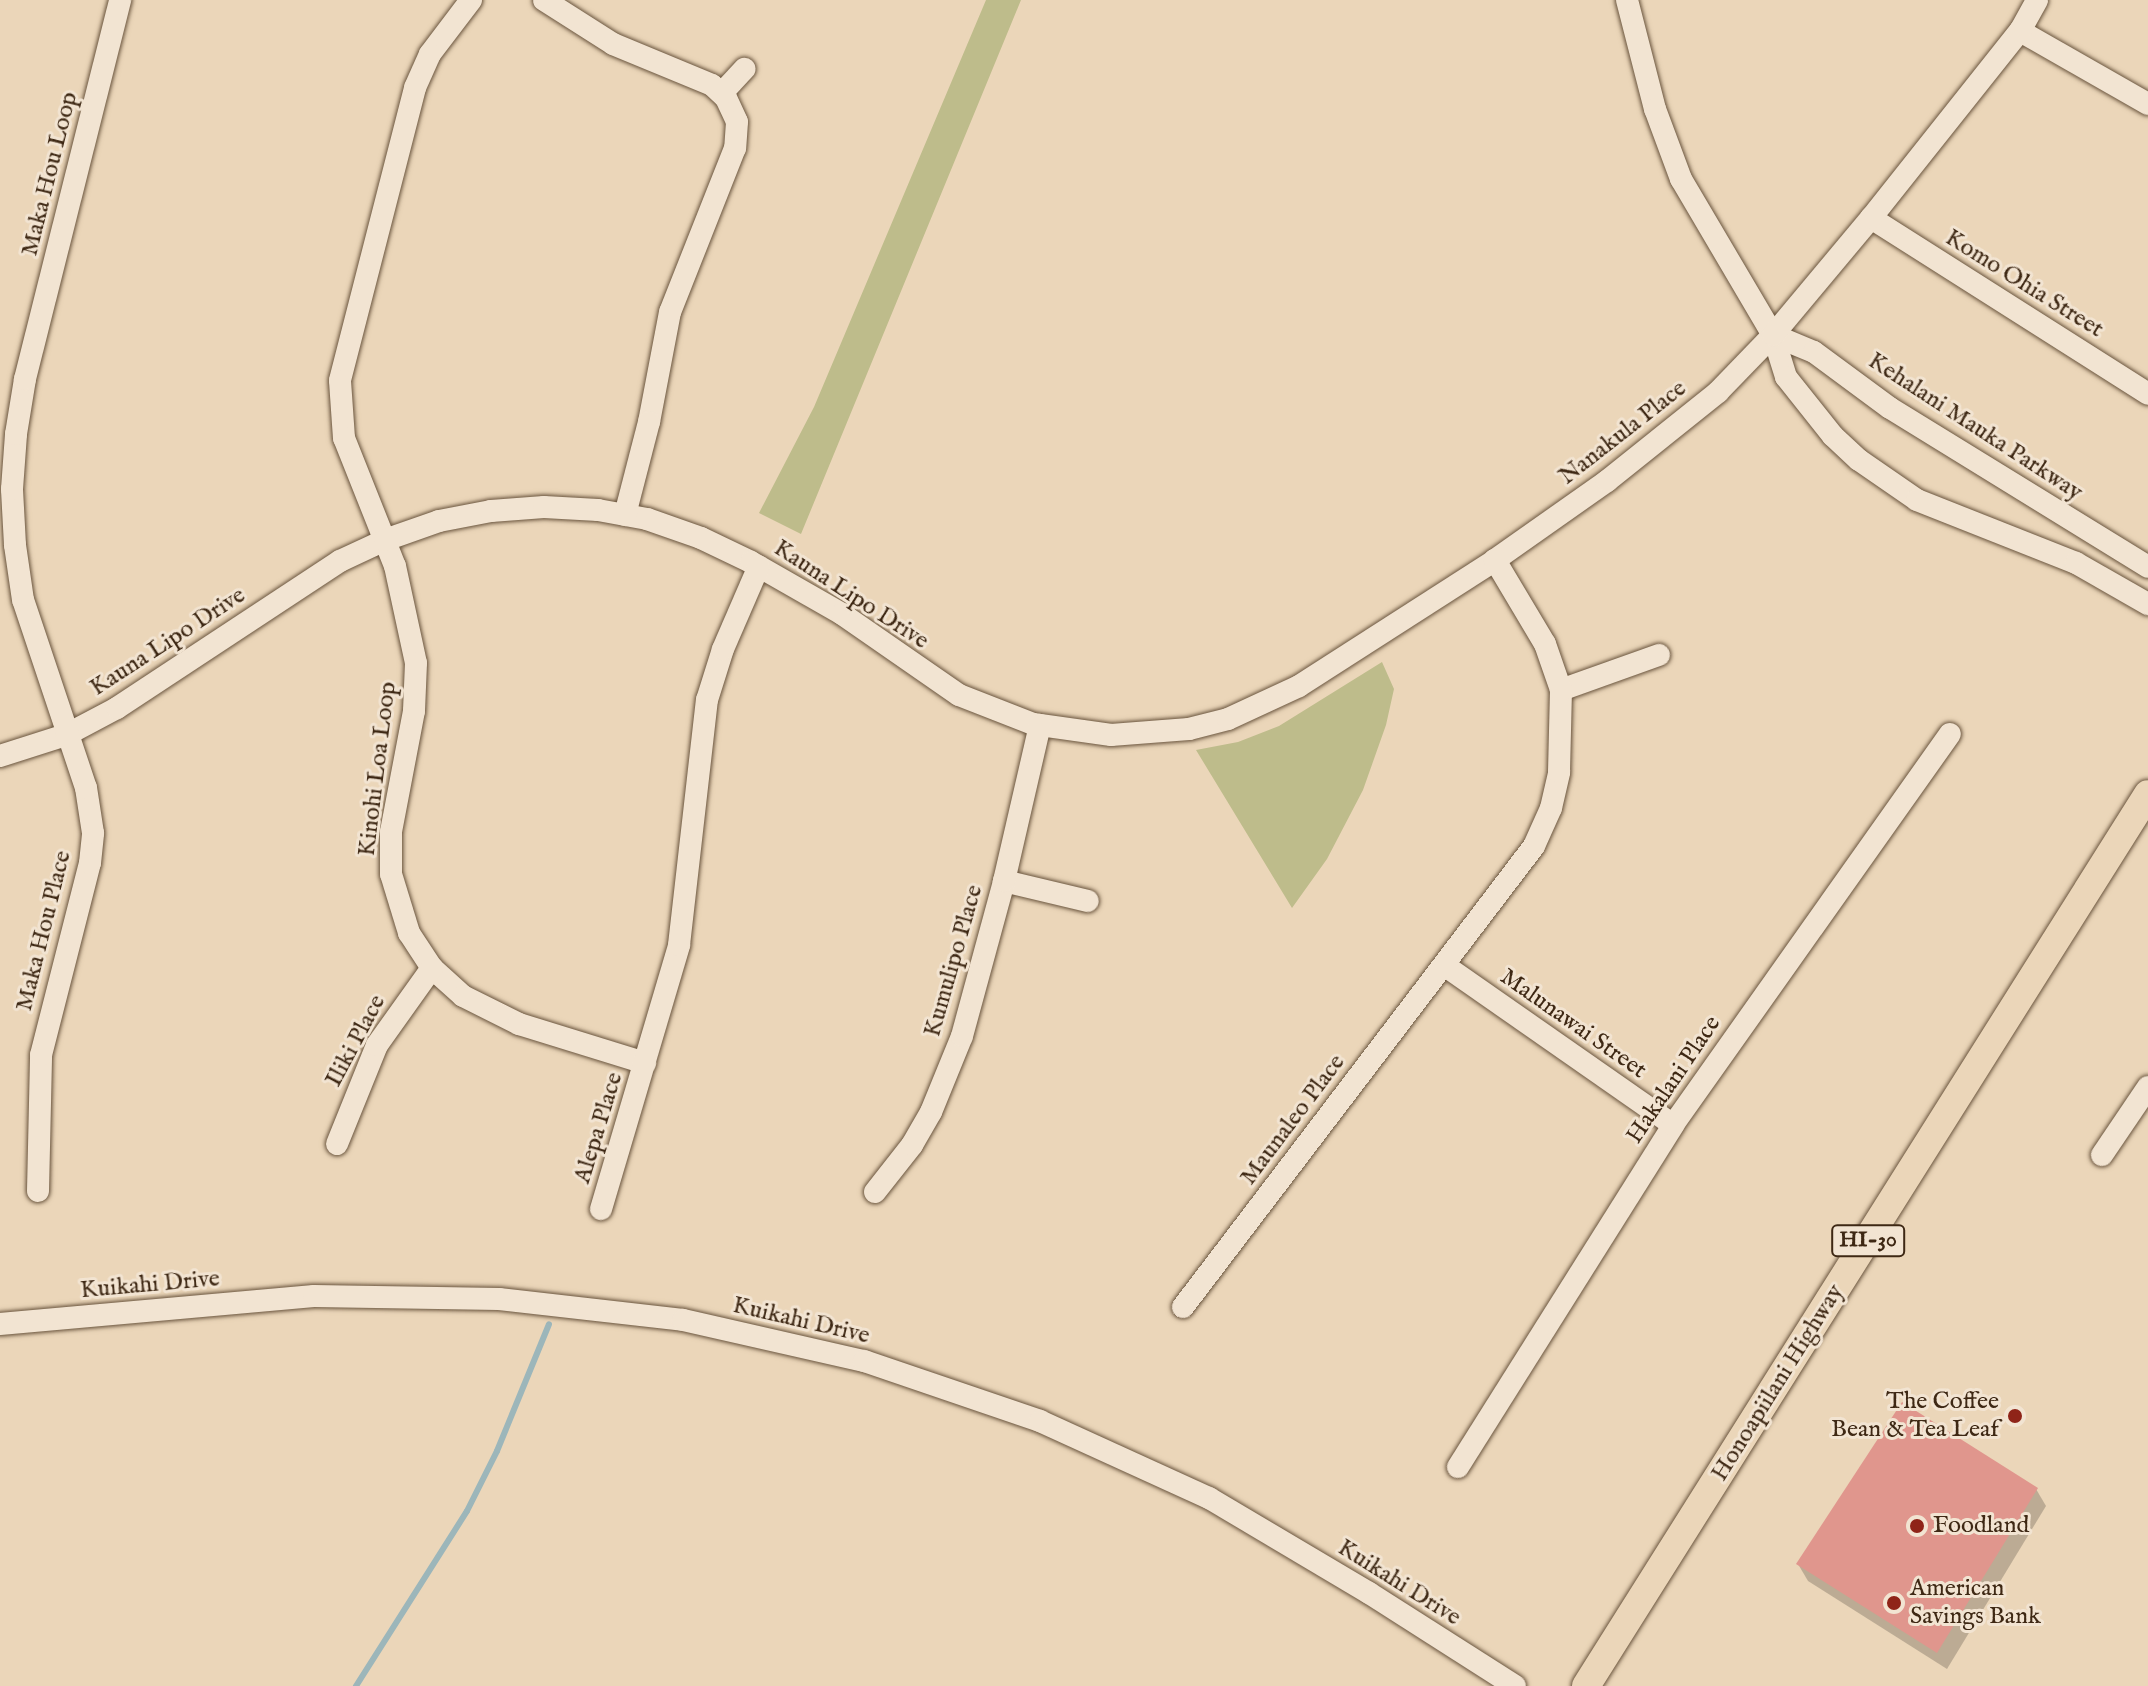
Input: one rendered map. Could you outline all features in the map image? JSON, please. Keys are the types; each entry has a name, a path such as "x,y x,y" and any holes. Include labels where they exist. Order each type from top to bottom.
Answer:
{"main road":[{"name":"Honoapiilani Highway","path":"1586,1686 2148,794"}],"street":[{"name":"Maka Hou Loop","path":"66,735 23,600 15,545 16,434 25,379 120,0"},
{"name":"Kinohi Loa Loop","path":"471,0 430,54 415,88 343,362 339,400 344,438 395,566 416,663 414,711 391,832 391,874 401,914 432,968 463,996 499,1017 645,1063"},
{"path":"544,0 600,37 707,81 722,93 735,115 735,148 670,312 649,422 625,515"},
{"path":"1627,0 1655,109 1681,179 1773,335 1786,377 1810,409 1859,460 1887,482 1949,515 2076,563 2148,604"},
{"path":"1773,335 2020,31 2037,0"},
{"path":"2020,31 2148,104"},
{"path":"722,93 744,69"},
{"name":"Komo Ohia Street","path":"1871,218 2148,394"},
{"name":"Nanakula Place","path":"1495,560 1669,433 1718,392 1773,335"},
{"name":"Kehalani Mauka Parkway","path":"1773,335 1814,352 1890,408 2148,567"},
{"name":"Kauna Lipo Drive","path":"0,756 66,735 117,708 340,561 385,540 439,521 491,511 544,507 625,515 647,519 701,538 759,566 842,614 959,695 995,711 1040,725 1111,735 1150,734 1228,719 1299,686 1495,560"},
{"path":"1495,560 1545,644 1561,690 1659,655"},
{"path":"645,1063 679,945 707,700 723,649 759,566"},
{"name":"Maunaleo Place","path":"1183,1307 1534,846 1551,808 1559,772 1561,690"},
{"name":"Kumulipo Place","path":"875,1192 912,1145 942,1088 978,986 1040,725"},
{"name":"Hakalani Place","path":"1458,1467 1673,1125 1950,734"},
{"name":"Maka Hou Place","path":"38,1191 41,1055 92,848 90,803 66,735"},
{"path":"1004,881 1088,901"},
{"name":"Malunawai Street","path":"1444,965 1673,1125"},
{"name":"Iliki Place","path":"337,1144 377,1045 432,968"},
{"name":"Alepa Place","path":"601,1209 645,1063"},
{"path":"2102,1155 2148,1087"},
{"name":"Kuikahi Drive","path":"0,1324 314,1296 499,1299 683,1320 864,1361 1040,1421 1209,1498 1369,1593 1515,1686"}],"shaded area":[{"path":"986,0 1021,0 801,534 759,513 814,407"},
{"path":"1382,662 1394,689 1386,725 1363,790 1327,859 1292,908 1196,750 1238,742 1279,726"}],"building":[{"name":"Foodland","path":"1902,1402 2038,1488 1937,1653 1796,1564"}],"waterway":[{"path":"356,1686 467,1511 497,1451 549,1324"}],"place":[{"name":"The Coffee Bean & Tea Leaf","path":"2015,1416"},
{"name":"Foodland","path":"1917,1526"},
{"name":"American Savings Bank","path":"1894,1603"}]}
